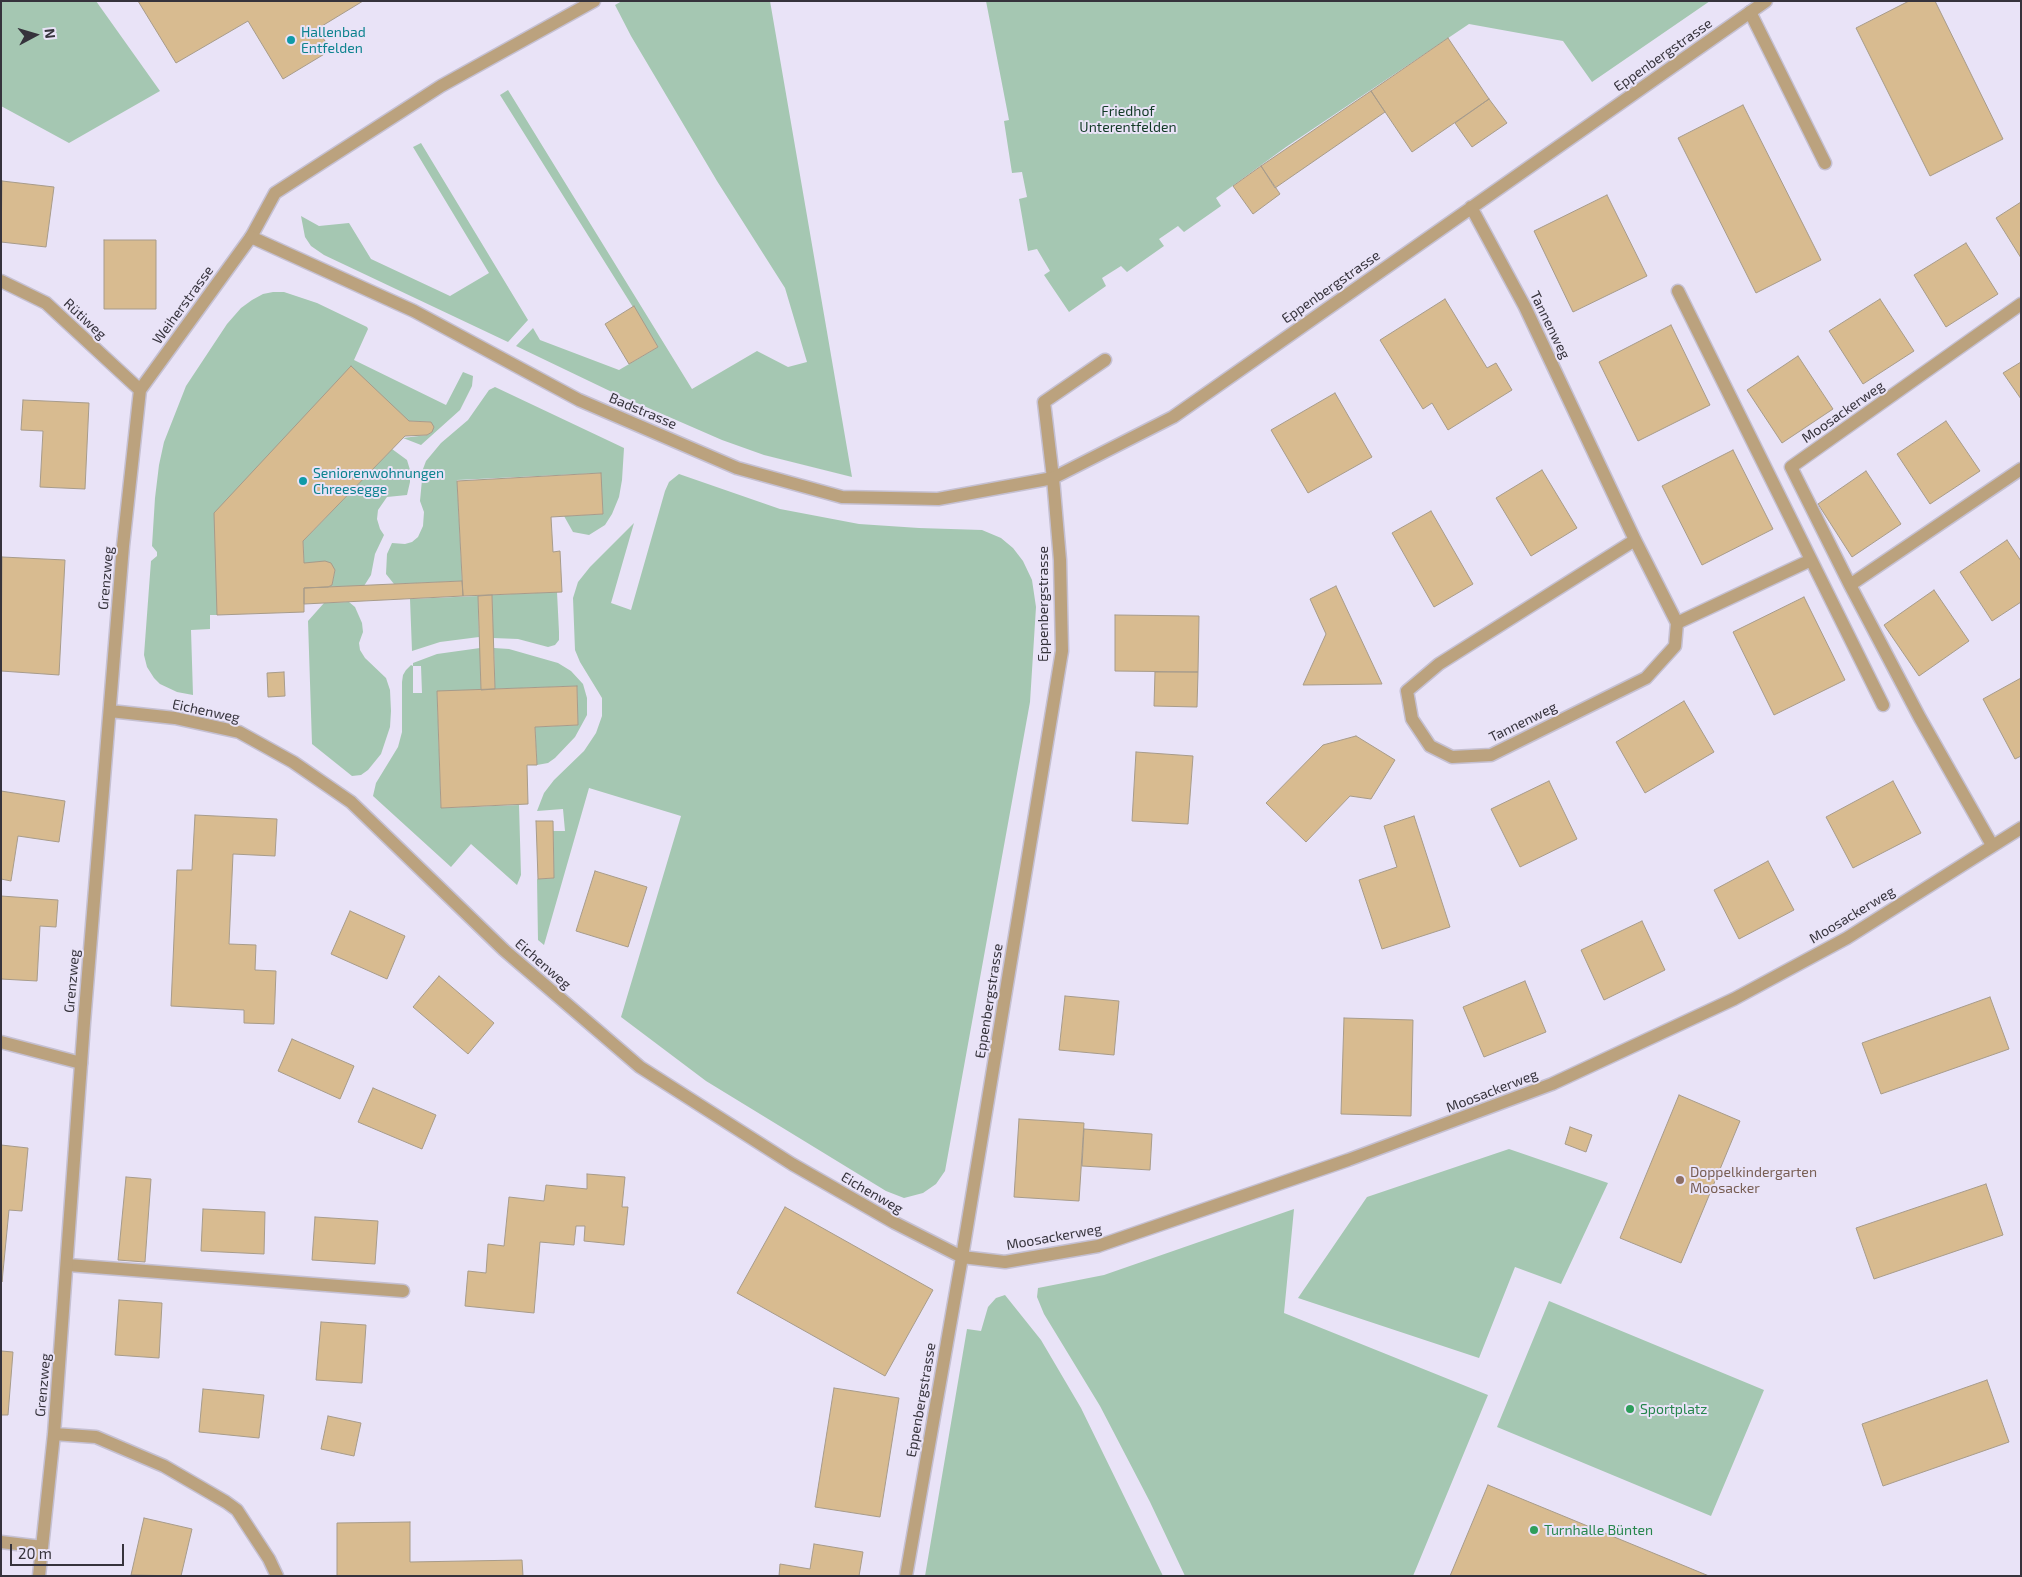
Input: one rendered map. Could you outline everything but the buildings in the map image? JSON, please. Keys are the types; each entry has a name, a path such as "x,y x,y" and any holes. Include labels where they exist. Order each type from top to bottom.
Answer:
{"street":[{"name":"Weiherstrasse","path":"140,390 251,237 275,192 442,86 594,1"},
{"name":"Eppenbergstrasse","path":"906,1576 962,1257 1062,650 1060,560 1053,478 1173,417 1766,1"},
{"path":"1750,12 1826,163"},
{"name":"Tannenweg","path":"1471,207 1525,307 1635,540 1677,623 1675,646 1646,678 1491,755 1452,757 1430,746 1412,719 1407,691 1439,664 1635,540"},
{"name":"Badstrasse","path":"251,237 414,311 579,400 737,468 842,497 938,499 1053,478"},
{"name":"Rütiweg","path":"1,281 46,303 140,390"},
{"path":"1678,292 1883,705"},
{"name":"Moosackerweg","path":"1992,845 1920,718 1791,467 2021,304"},
{"path":"1053,478 1044,402 1105,360"},
{"name":"Grenzweg","path":"39,1576 54,1434 68,1265 81,1063 123,546 140,390"},
{"path":"1850,585 2021,468"},
{"path":"1677,623 1812,560"},
{"name":"Eichenweg","path":"110,711 175,718 239,732 293,762 351,802 504,950 640,1067 792,1164 895,1224 962,1257"},
{"name":"Moosackerweg","path":"962,1257 1005,1262 1098,1246 1348,1160 1552,1084 1751,990 1847,938 2021,828"},
{"path":"1,1042 81,1063"},
{"path":"68,1265 403,1291"},
{"path":"54,1434 96,1437 164,1466 226,1502 237,1510 269,1558 277,1576"},
{"path":"1,1542 42,1547"}],"green space":[{"path":"1,1 96,1 160,91 69,143 1,106"},
{"path":"622,1 770,1 852,477 764,455 722,440 614,393 516,346 533,328 540,340 619,370 658,347 500,95 508,90 692,389 757,351 788,367 807,362 785,288 717,181 631,36 615,5"},
{"name":"Friedhof Unterentfelden","path":"986,1 1710,1 1592,82 1563,41 1469,24 1286,147 1216,198 1221,206 1184,232 1178,226 1159,239 1164,246 1127,272 1121,266 1102,278 1106,286 1069,312 1044,275 1050,271 1037,249 1028,251 1019,199 1027,197 1022,172 1012,173 1004,121 1009,120"},
{"path":"421,143 528,320 508,342 324,255 311,246 305,237 301,216 319,226 349,223 371,259 450,296 489,273 413,147"},
{"path":"284,292 317,303 367,327 368,329 354,360 446,405 463,372 473,376 472,386 460,410 421,445 403,438 427,435 432,432 431,422 409,421 217,615 210,615 210,629 191,630 193,695 177,692 160,684 154,678 147,667 144,655 151,561 157,556 157,552 152,546 155,498 164,442 186,386 227,324 241,308 252,300 263,294"},
{"path":"495,387 624,448 619,497 612,514 605,525 589,535 573,532 564,516 603,514 600,473 457,480 462,581 394,584 386,574 387,554 392,543 405,544 412,542 418,537 423,526 424,512 420,501 423,469 426,461 441,443 468,420 489,390"},
{"path":"392,449 407,460 410,470 410,482 407,495 387,497 378,510 377,519 384,535 375,554 371,575 364,586 328,587 332,585 335,570 304,563 303,541"},
{"path":"679,474 780,509 859,524 982,530 1001,538 1013,548 1023,561 1032,580 1036,607 1030,702 945,1171 936,1184 923,1193 904,1198 886,1191 706,1081 621,1017 681,816 589,788 544,945 538,940 537,879 554,878 553,831 565,831 563,809 537,811 544,793 554,780 584,751 596,733 602,716 602,698 580,662 575,650 573,598 578,582 590,567 634,523 611,603 631,610 665,491 669,482"},
{"path":"557,592 559,640 555,645 548,647 518,639 493,638 492,595"},
{"path":"478,596 479,637 440,642 412,651 410,599"},
{"path":"349,602 355,607 362,623 363,632 359,643 360,650 365,658 386,678 390,690 391,711 390,727 381,754 368,770 361,775 352,776 312,744 308,621 324,603"},
{"path":"480,648 481,690 437,692 441,808 519,805 521,875 517,885 471,844 451,867 373,796 376,783 398,747 402,732 403,675 411,665 413,666 413,663 437,654","holes":["413,666 421,666 422,693 413,693"]},
{"path":"494,648 509,649 558,663 571,671 583,684 587,698 587,715 575,737 548,763 537,765 535,727 578,725 577,686 495,689"},
{"path":"1509,1149 1608,1183 1561,1284 1515,1267 1479,1358 1298,1298 1367,1197"},
{"path":"1294,1209 1284,1313 1488,1395 1413,1576 1185,1576 1150,1502 1100,1406 1044,1314 1037,1297 1038,1288 1104,1275"},
{"path":"1005,1295 1041,1340 1081,1408 1163,1576 925,1576 967,1329 981,1331 988,1307 996,1298"},
{"name":"Sportplatz","path":"1549,1301 1764,1390 1711,1516 1497,1427"}],"place":[{"name":"Hallenbad Entfelden","path":"291,40"},
{"name":"Seniorenwohnungen Chreesegge","path":"303,481"},
{"name":"Doppelkindergarten Moosacker","path":"1680,1180"},
{"name":"Sportplatz","path":"1630,1409"},
{"name":"Turnhalle Bünten","path":"1534,1530"}]}
